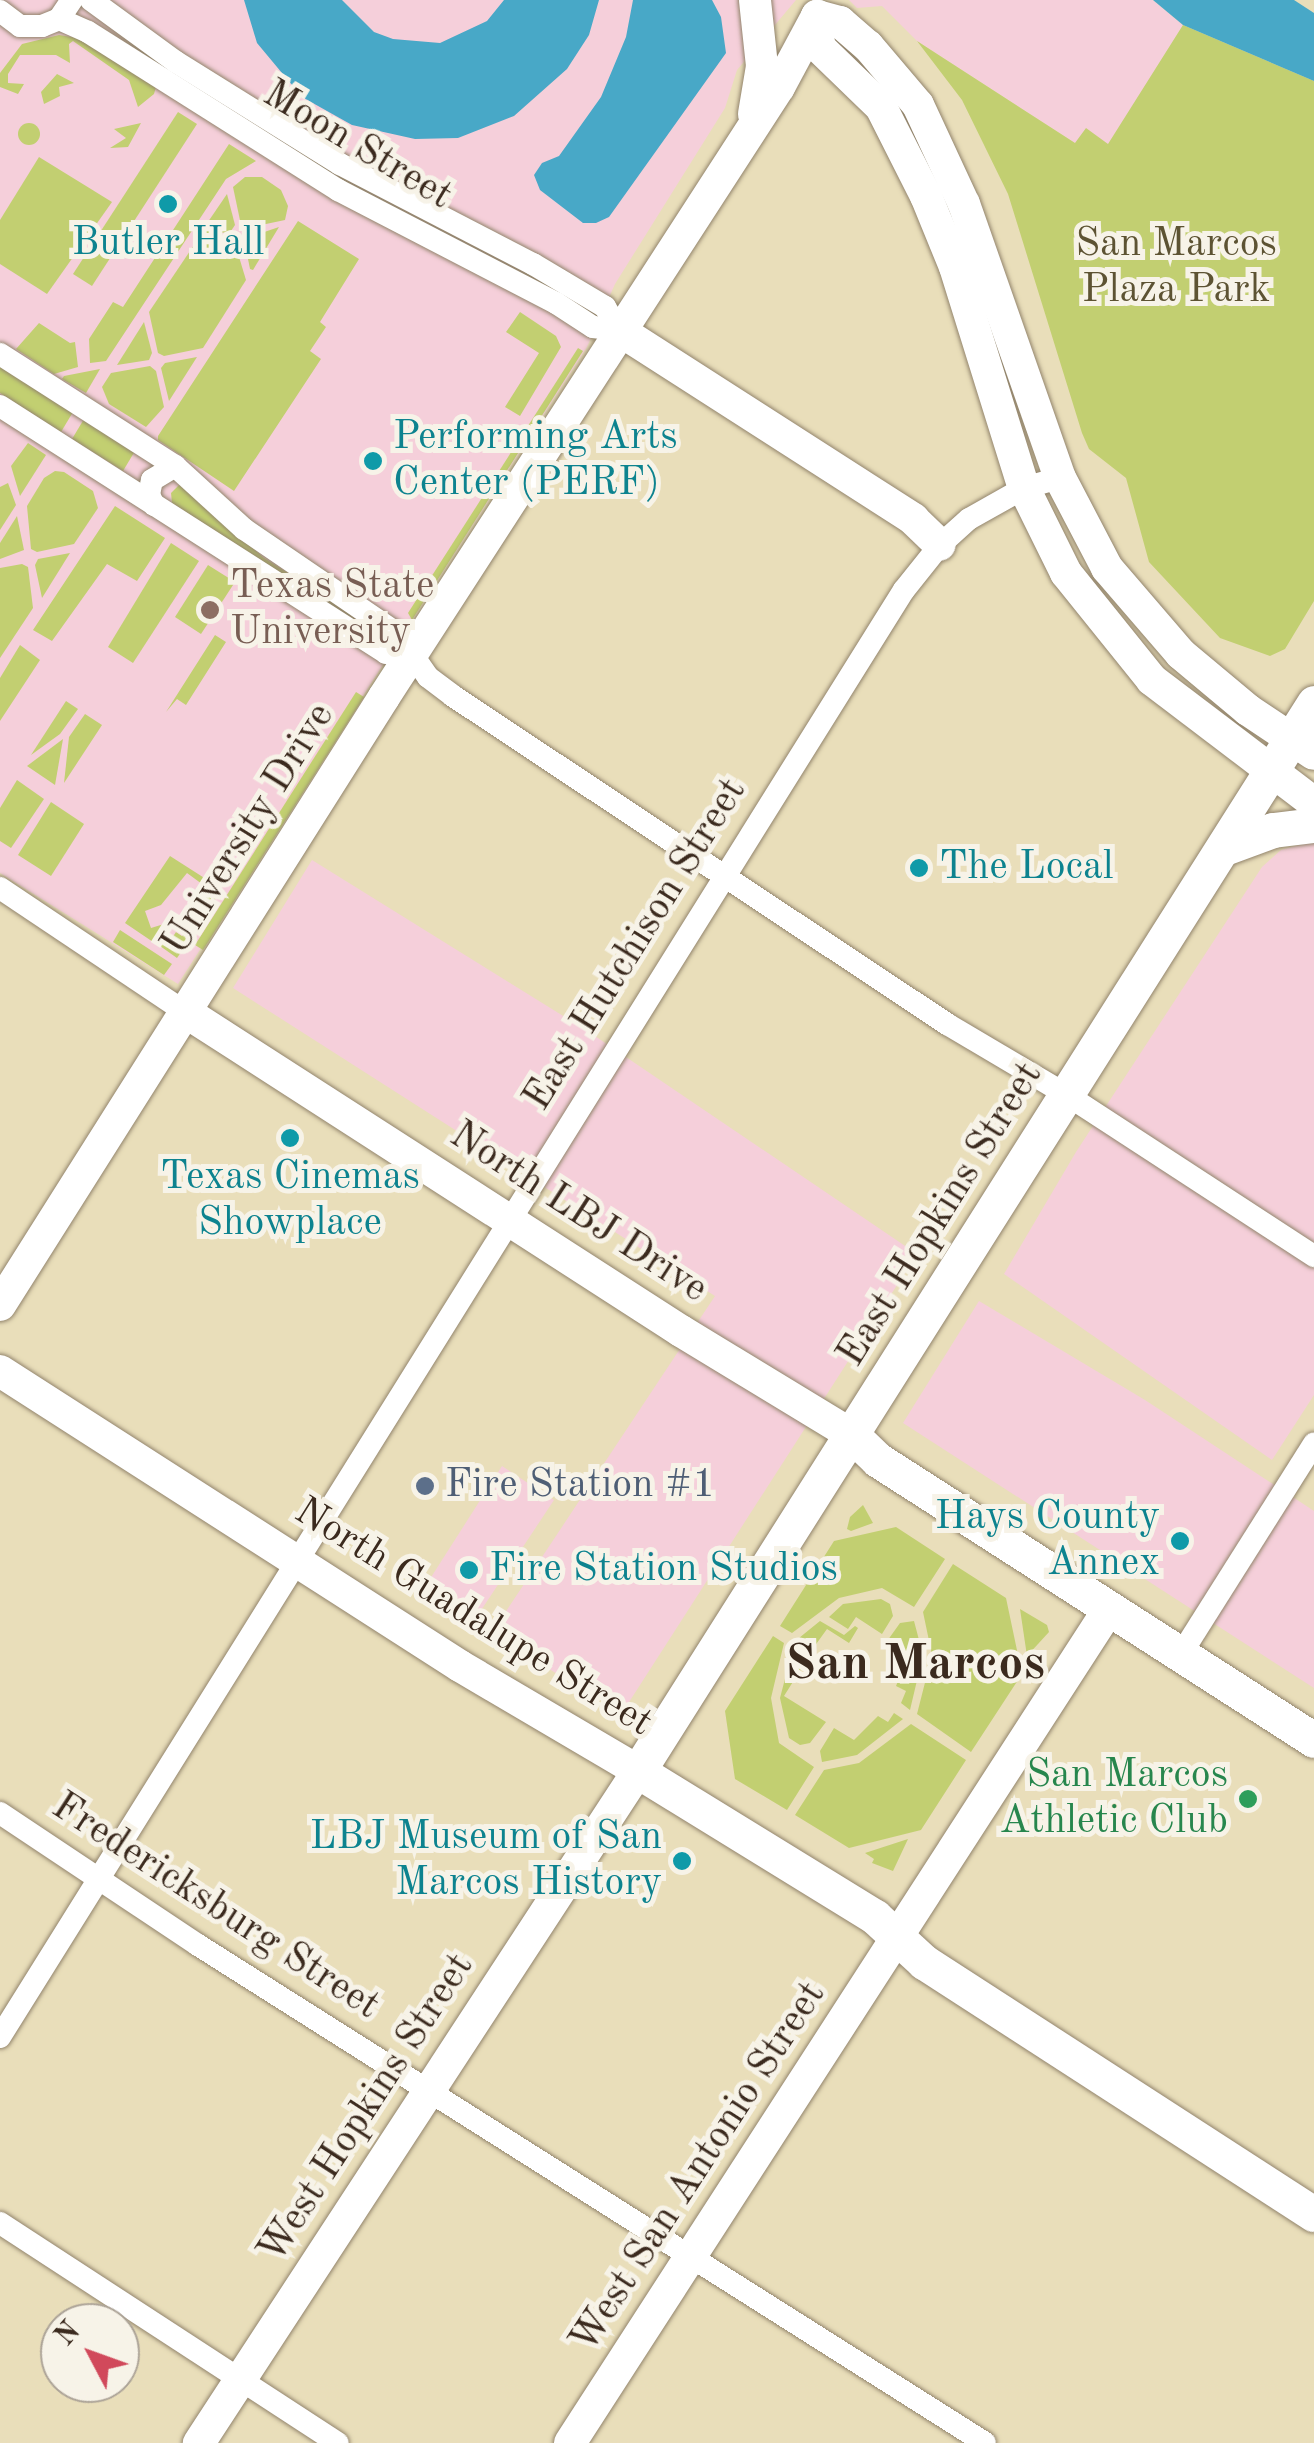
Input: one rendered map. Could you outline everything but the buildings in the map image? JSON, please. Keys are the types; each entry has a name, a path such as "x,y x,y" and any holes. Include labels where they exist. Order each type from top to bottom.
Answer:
{"main road":[{"path":"752,129 762,66 756,0"},
{"name":"University Drive","path":"0,1305 619,330 752,129 810,8"},
{"path":"810,8 840,22 868,46 918,105 964,204 1060,478 1083,530 1136,606 1216,684 1303,747"},
{"path":"810,8 820,47 866,88 892,122 955,266 1024,488 1066,573 1152,680 1189,712 1314,802"},
{"name":"Moon Street","path":"619,330 914,520 940,545"},
{"path":"984,365 1020,355"},
{"path":"1108,628 1136,606"},
{"name":"East Hopkins Street","path":"638,1770 1271,772 1303,747 1314,703"},
{"path":"1224,848 1274,830 1314,825"},
{"name":"North LBJ Drive","path":"184,1011 509,1217 680,1331 852,1436 878,1460 1314,1740"},
{"name":"North Guadalupe Street","path":"0,1370 470,1672 638,1770 875,1917 924,1962 1314,2214"},
{"name":"West San Antonio Street","path":"570,2443 1109,1610"},
{"name":"West Hopkins Street","path":"200,2443 638,1770"}],"street":[{"name":"Moon Street","path":"92,0 176,62 340,164 533,264 605,307 619,330"},
{"name":"Moon Street","path":"66,9 106,42 338,190 556,302 593,327 619,330"},
{"path":"4,23 29,27 66,9"},
{"path":"0,354 175,466 244,529 398,634 411,657 453,696 947,1024 1067,1095 1314,1256"},
{"path":"0,406 386,654 411,657"},
{"path":"154,506 149,495 152,480 175,466"},
{"name":"East Hutchison Street","path":"0,2037 904,590 940,545 970,518 1024,488 1060,478"},
{"name":"North LBJ Drive","path":"0,888 184,1011"},
{"path":"1180,1654 1314,1444"},
{"name":"Fredericksburg Street","path":"0,1813 985,2443"},
{"path":"0,2223 338,2443"}],"shaded area":[{"name":"Texas State University","path":"0,0 796,0 737,70 725,108 615,284 587,347 178,984 0,873"},
{"path":"849,0 1153,0 1183,25 1109,144 1075,143 917,41 882,6 857,8"},
{"path":"1314,841 1314,1395 1272,1460 1004,1274 1076,1152 1262,867 1281,850"},
{"path":"312,860 589,1032 917,1254 622,1713 491,1634 715,1296 233,988"},
{"path":"979,1301 1145,1400 1314,1511 1314,1688 903,1423"},
{"path":"502,1466 554,1500 472,1624 421,1593"}],"green space":[{"name":"San Marcos Plaza Park","path":"1183,25 1314,81 1314,601 1285,649 1270,656 1220,638 1149,562 1126,478 1089,449 1082,433 1008,194 962,100 917,41 1075,143 1086,128 1108,144"},
{"path":"59,35 78,38 156,87 154,94 138,107 129,80 73,41 69,44 70,63 56,55 20,55 8,74 8,83 24,84 18,94 0,87 0,73 22,44"},
{"path":"57,74 74,83 59,87 60,96 44,104 41,92"},
{"path":"178,112 197,124 92,286 73,274"},
{"path":"29,123 37,126 37,142 29,145 21,142 18,134 21,126"},
{"path":"141,123 128,147 110,148 126,138 114,129"},
{"path":"229,144 256,161 226,179 106,361 90,363 89,339 113,302 123,307"},
{"path":"39,157 112,202 47,294 0,264 0,220"},
{"path":"245,177 262,177 281,190 288,206 285,220 247,228 241,225 233,187"},
{"path":"227,194 235,225 231,231 197,238"},
{"path":"298,221 359,259 320,322 326,327 310,351 321,359 234,491 158,440 158,436"},
{"path":"279,227 253,270 250,269 244,239"},
{"path":"233,237 246,280 203,348 164,356 158,353 149,312 194,245"},
{"path":"520,312 556,336 561,347 520,416 505,407 539,353 506,332"},
{"path":"144,322 152,353 149,360 117,365"},
{"path":"39,323 70,343 75,342 78,367 54,374 16,349"},
{"path":"578,348 583,351 412,620 408,613"},
{"path":"197,357 169,401 161,368 165,363"},
{"path":"0,365 73,412 61,432 0,393"},
{"path":"150,366 156,371 164,407 146,427 109,404 102,387 111,373"},
{"path":"100,369 86,393 62,379 64,376"},
{"path":"84,419 135,451 123,471 72,439"},
{"path":"28,443 46,455 20,496 11,466"},
{"path":"55,471 64,472 93,491 98,508 74,544 37,552 31,549 27,506 44,478"},
{"path":"8,483 16,505 0,530 0,487"},
{"path":"180,484 264,558 364,621 360,626 172,503 171,493"},
{"path":"115,506 165,538 137,581 107,564 52,641 33,630"},
{"path":"17,516 24,550 0,559 0,543"},
{"path":"171,543 199,561 133,663 108,647"},
{"path":"70,553 42,598 35,565 38,559"},
{"path":"22,564 28,567 33,608 0,658 0,568"},
{"path":"208,565 235,582 201,634 175,617"},
{"path":"215,635 226,642 186,705 177,699 166,712"},
{"path":"20,645 40,660 0,721 0,678"},
{"path":"356,692 364,697 203,950 195,945"},
{"path":"66,701 78,709 60,734 31,755"},
{"path":"85,714 102,725 64,783 69,737"},
{"path":"63,739 55,785 27,766"},
{"path":"17,780 44,799 11,848 0,841 0,808"},
{"path":"51,802 84,824 51,876 18,855"},
{"path":"170,856 220,888 210,910 177,958 160,946 165,938 170,941 176,932 182,936 208,910 200,899 206,890 187,873 161,905 145,911 151,928 164,924 156,944 125,923"},
{"path":"120,930 172,964 164,975 113,942"},
{"path":"863,1505 873,1523 847,1529 850,1517"},
{"path":"896,1527 945,1559 914,1607 882,1588 839,1598 792,1633 780,1626 834,1541"},
{"path":"953,1564 1006,1598 1022,1674 971,1752 917,1714 932,1655 923,1612"},
{"path":"881,1599 890,1604 893,1616 882,1634 856,1617 848,1629 829,1617 843,1604"},
{"path":"1020,1609 1047,1625 1049,1632 1027,1656"},
{"path":"820,1621 844,1635 855,1626 858,1628 849,1643 827,1629 814,1647 799,1638"},
{"path":"914,1621 923,1655 910,1710 901,1703 906,1691 896,1686 908,1656 885,1644 900,1623"},
{"path":"773,1636 784,1643 771,1698 779,1743 814,1767 787,1810 735,1779 725,1711"},
{"path":"793,1648 808,1658 784,1696 826,1722 810,1743 800,1745 789,1738 780,1698"},
{"path":"894,1713 903,1719 857,1755 822,1762 820,1751 834,1728 854,1740 878,1716 888,1722"},
{"path":"911,1724 966,1760 921,1830 849,1848 795,1815 824,1770 859,1763"},
{"path":"908,1839 893,1871 872,1863 874,1859 865,1853"}],"water":[{"path":"244,0 342,0 374,32 393,39 440,43 487,21 504,0 599,0 589,35 567,69 514,116 458,138 415,139 352,125 302,97 257,43"},
{"path":"633,0 712,0 721,17 726,53 609,217 583,223 540,190 534,175 542,163 559,156 601,97 626,37"},
{"path":"1153,0 1294,0 1314,13 1314,81 1183,25"}],"place":[{"name":"Butler Hall","path":"168,204"},
{"name":"Performing Arts Center (PERF)","path":"373,461"},
{"name":"Texas State University","path":"210,610"},
{"name":"The Local","path":"919,868"},
{"name":"Texas Cinemas Showplace","path":"290,1138"},
{"name":"Fire Station #1","path":"425,1486"},
{"name":"Hays County Annex","path":"1180,1541"},
{"name":"Fire Station Studios","path":"469,1570"},
{"name":"San Marcos Athletic Club","path":"1248,1799"},
{"name":"LBJ Museum of San Marcos History","path":"682,1861"}],"district":[{"name":"San Marcos","path":"915,1666"}]}
